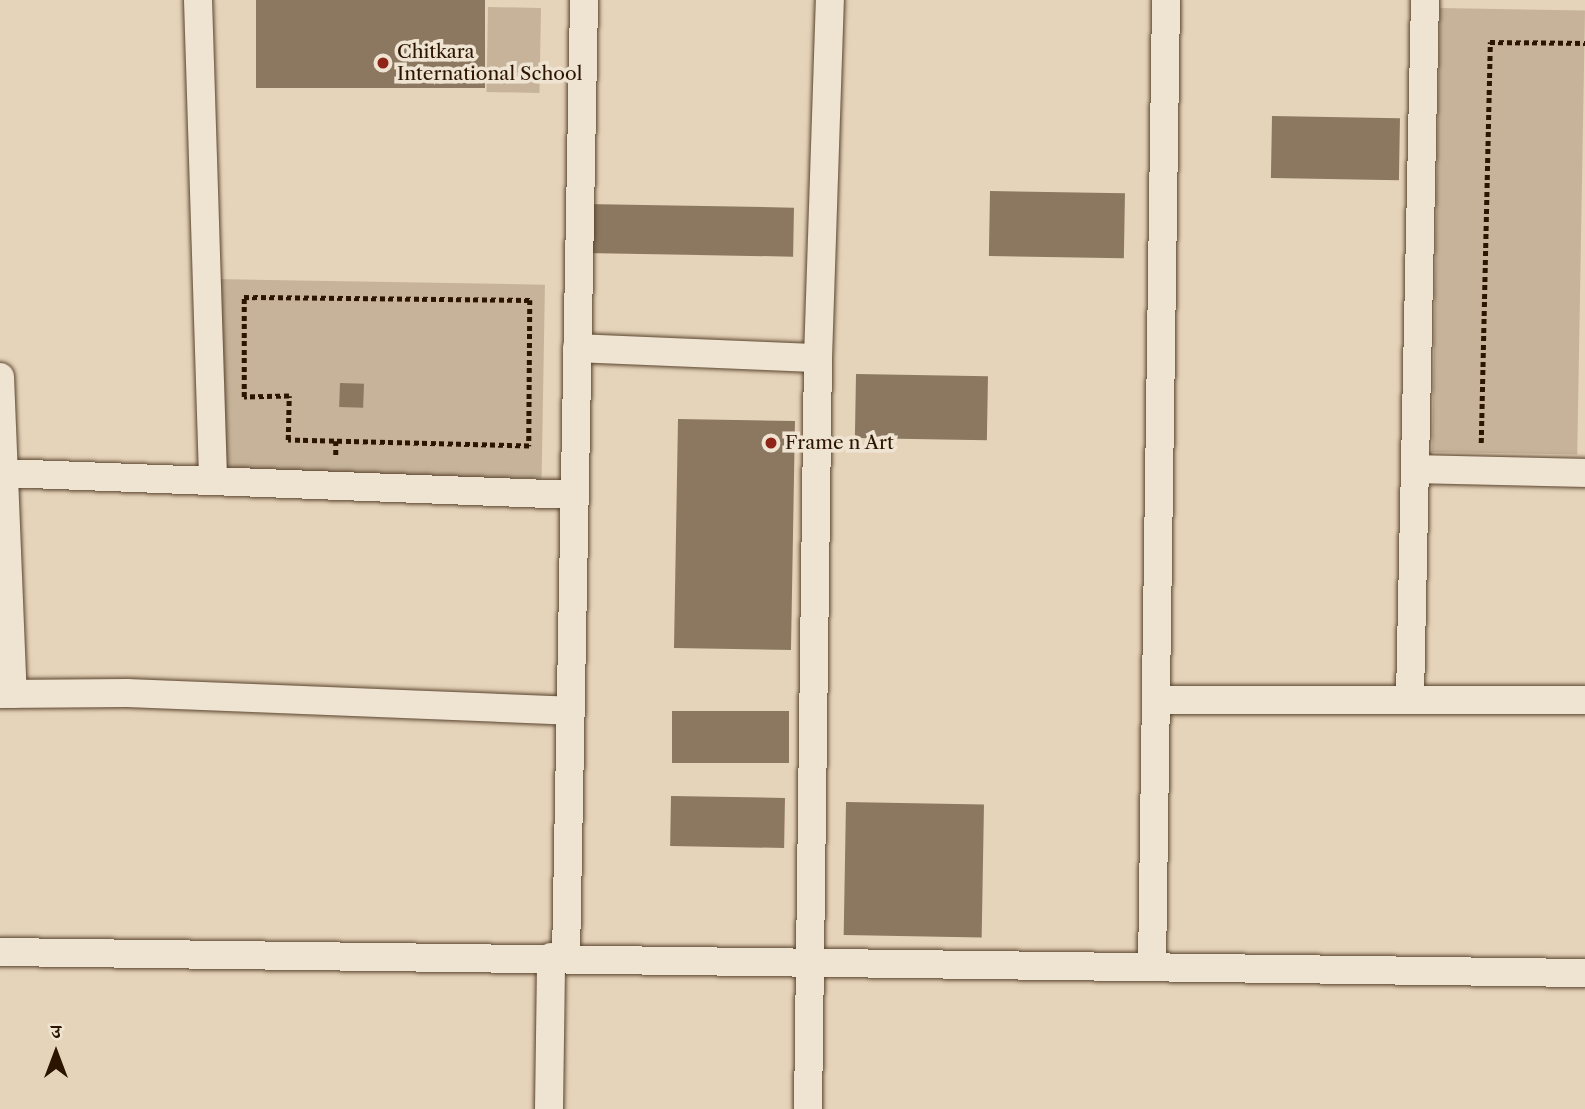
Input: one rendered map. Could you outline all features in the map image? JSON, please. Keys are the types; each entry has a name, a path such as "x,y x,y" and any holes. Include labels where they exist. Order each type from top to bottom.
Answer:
{"street":[{"path":"198,0 213,481"},
{"path":"549,1109 570,711 584,0"},
{"path":"807,1109 818,358 830,0"},
{"path":"1152,967 1166,0"},
{"path":"1410,697 1424,0"},
{"path":"577,348 818,358"},
{"path":"0,377 7,694 127,694 570,711"},
{"path":"1415,469 1585,473"},
{"path":"4,472 575,495"},
{"path":"1156,700 1410,697 1585,700"},
{"path":"0,952 558,957 1585,973"}],"path":[{"path":"1494,445 1481,445 1490,42 1585,44"},
{"path":"244,298 530,300 529,446 288,440 289,396 244,397 244,298"}],"shaded area":[{"path":"488,7 541,8 540,93 487,92"},
{"path":"1440,8 1585,11 1577,454 1432,452"},
{"path":"217,279 545,285 542,479 214,473"}],"building":[{"path":"256,0 485,0 485,88 256,88"},
{"path":"1272,116 1400,118 1399,180 1271,178"},
{"path":"990,191 1125,193 1124,258 989,256"},
{"path":"585,204 794,208 793,257 584,253"},
{"path":"856,374 988,376 987,440 855,438"},
{"path":"340,383 364,384 363,408 339,407"},
{"path":"678,419 795,421 791,650 674,648"},
{"path":"672,711 789,711 789,763 672,763"},
{"path":"671,796 785,798 784,848 670,846"},
{"path":"846,802 984,804 982,937 844,935"}],"place":[{"name":"Chitkara International School","path":"383,63"},
{"name":"Frame n Art","path":"771,443"}]}
